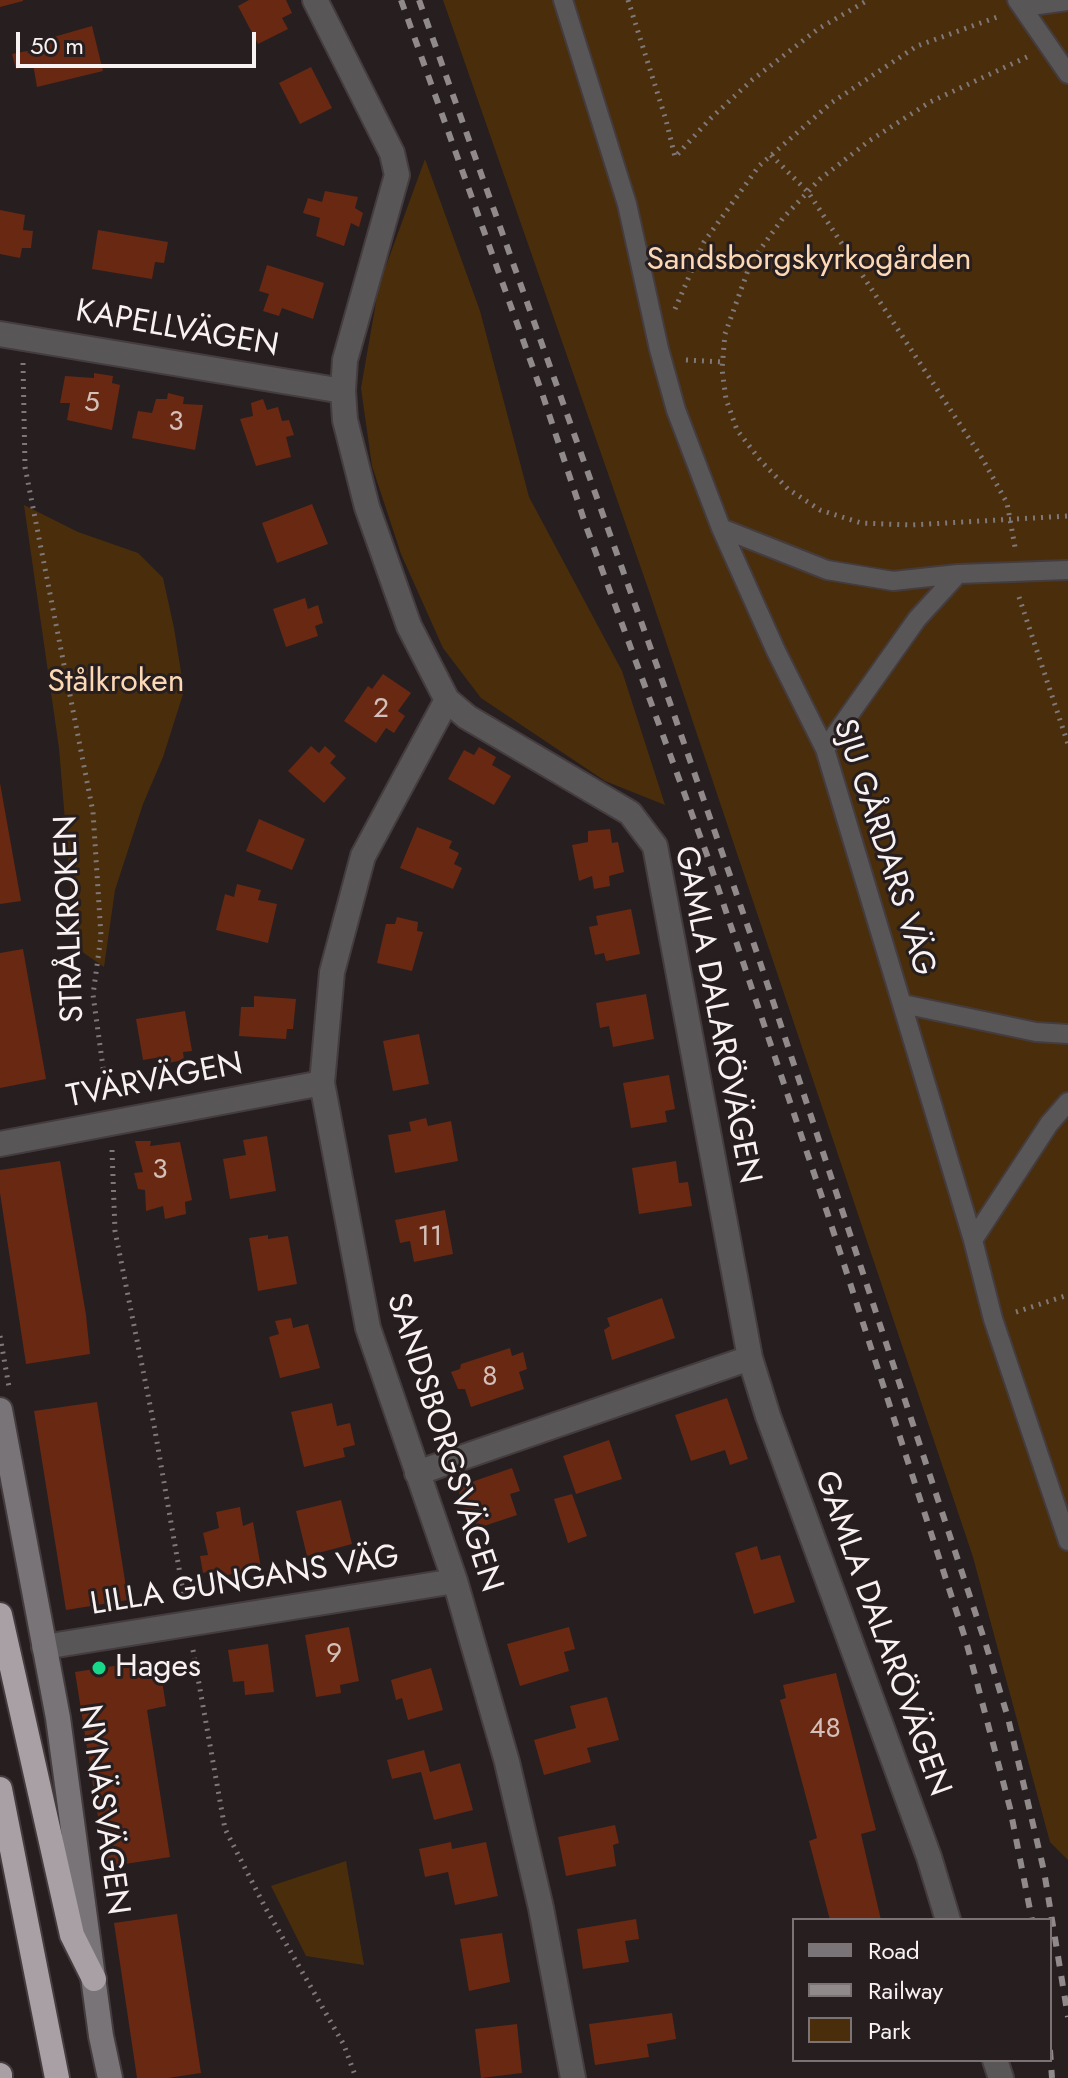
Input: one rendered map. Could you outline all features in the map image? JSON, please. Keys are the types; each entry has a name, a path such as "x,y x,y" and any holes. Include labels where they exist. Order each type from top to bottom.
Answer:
{"highway":[{"path":"0,1615 72,1935 94,1979"},
{"path":"0,1789 57,2078"}],"street":[{"name":"GAMLA DALARÖVÄGEN","path":"315,0 392,153 397,175 345,360 345,420 367,507 409,626 447,700 467,717 630,813 655,846 750,1358 768,1416 929,1857 947,1918"},
{"name":"KAPELLVÄGEN","path":"11,335 343,391"},
{"name":"SANDSBORGSVÄGEN","path":"447,700 363,856 332,972 322,1083 368,1328 455,1581 507,1762 541,1908 573,2078"},
{"name":"TVÄRVÄGEN","path":"0,1144 322,1083"},
{"path":"417,1473 750,1358"},
{"name":"NYNÄSVÄGEN","path":"0,1410 58,1718 101,2036 110,2078"},
{"name":"LILLA GUNGANS VÄG","path":"44,1647 455,1581"}],"lane":[{"name":"SJU GÅRDARS VÄG","path":"563,0 627,204 660,354 676,410 721,528 776,651 825,749 973,1240 993,1319 1068,1541"},
{"path":"1020,4 1068,1"},
{"path":"1020,4 1068,74"},
{"path":"721,528 827,570 893,581 958,574 1068,570"},
{"path":"825,749 917,619 958,574"},
{"path":"903,1004 1036,1032 1068,1034"},
{"path":"973,1240 1049,1124 1068,1102"}],"path":[{"path":"628,0 675,157 752,80 818,29 868,0"},
{"path":"723,362 660,354 704,242 759,166 831,103 917,46 1020,4"},
{"path":"1049,47 930,102 869,141 820,179 783,218 751,262 725,334 723,362 726,399 737,430 788,489 820,510 861,523 911,525 1068,516"},
{"path":"771,155 808,192 982,458 1007,503 1012,519 1015,572 1068,744"},
{"name":"STRÅLKROKEN","path":"11,335 25,467 93,812 101,936 93,995 111,1123"},
{"path":"993,1319 1068,1295"}],"green space":[{"name":"Sandsborgskyrkogården","path":"443,0 1068,0 1068,1860 1050,1842 973,1557 649,591"},
{"path":"425,159 480,311 529,497 622,671 665,805 605,781 481,698 443,648 401,554 372,466 361,388 379,285"},
{"name":"Stålkroken","path":"24,505 78,532 138,553 163,578 174,628 184,691 115,890 104,967 81,951 72,906 59,748"},
{"path":"346,1861 364,1965 306,1956 271,1886"}],"building":[{"path":"0,0 23,0 23,1 0,7"},
{"path":"249,0 286,0 292,13 282,18 288,29 258,44 238,6"},
{"path":"92,26 103,71 37,87 33,64 16,69 12,54 32,50 29,44"},
{"path":"311,67 332,108 300,124 279,83"},
{"path":"325,191 358,197 355,208 363,213 359,227 351,223 344,246 316,236 320,218 303,213 308,198 322,202"},
{"path":"0,210 25,215 23,230 33,231 31,248 22,248 20,258 0,254"},
{"path":"98,230 168,242 164,263 155,262 152,279 92,269"},
{"path":"267,265 324,283 313,319 282,308 279,316 263,311 269,294 259,291"},
{"path":"94,373 113,376 112,383 120,385 112,430 67,420 70,403 60,403 65,376 94,378"},
{"path":"168,393 184,397 183,404 203,405 195,450 132,438 138,411 152,413 156,399 167,399"},
{"path":"263,399 267,410 278,407 282,421 289,420 294,435 286,437 291,457 256,466 240,419 253,416 251,403"},
{"path":"312,504 328,544 277,563 262,523"},
{"path":"305,598 308,609 318,605 323,623 315,626 318,636 286,647 273,609"},
{"path":"383,674 411,693 398,711 405,716 394,733 386,728 376,743 344,721 368,686 372,689"},
{"path":"311,746 319,753 325,746 336,756 330,763 346,778 324,803 288,771"},
{"path":"479,747 496,757 492,765 511,776 494,805 448,779 464,750 474,755"},
{"path":"0,783 21,901 0,904"},
{"path":"259,819 305,839 292,870 246,851"},
{"path":"417,827 452,841 449,848 459,853 454,864 462,868 453,889 400,868"},
{"path":"610,829 612,843 618,842 624,872 609,876 610,886 594,889 592,876 579,881 572,845 588,842 588,831"},
{"path":"237,884 261,890 258,900 277,904 268,943 216,930 225,894 234,897"},
{"path":"631,909 640,954 606,961 604,953 595,955 589,927 598,925 596,916"},
{"path":"397,917 418,922 417,931 423,932 412,971 377,963 386,924 395,924"},
{"path":"23,949 46,1079 0,1088 0,953"},
{"path":"646,994 654,1039 613,1047 609,1026 600,1028 596,1003"},
{"path":"254,996 296,999 293,1029 287,1029 286,1039 239,1036 241,1007 254,1007"},
{"path":"185,1011 192,1051 183,1052 184,1060 168,1063 167,1056 143,1060 136,1019"},
{"path":"419,1034 429,1084 393,1091 383,1041"},
{"path":"669,1075 675,1109 665,1111 667,1122 631,1128 623,1083"},
{"path":"426,1118 428,1126 451,1121 458,1161 395,1173 388,1135 411,1131 409,1122"},
{"path":"267,1136 276,1191 230,1199 223,1159 246,1155 243,1140"},
{"path":"135,1141 151,1141 150,1146 180,1142 192,1200 185,1202 186,1214 165,1219 163,1206 146,1211 145,1190 138,1189 134,1173 143,1172"},
{"path":"60,1161 90,1354 26,1364 0,1193 0,1170"},
{"path":"676,1161 679,1183 688,1182 692,1206 639,1214 632,1168"},
{"path":"445,1210 453,1254 414,1262 410,1241 400,1243 395,1220"},
{"path":"268,1235 268,1239 288,1236 297,1284 258,1291 249,1238"},
{"path":"662,1298 675,1338 612,1360 604,1330 610,1326 607,1318"},
{"path":"291,1318 293,1328 308,1324 320,1368 280,1378 269,1337 279,1334 275,1321"},
{"path":"510,1348 512,1356 523,1352 527,1369 519,1372 524,1389 471,1407 465,1389 458,1389 451,1372 460,1369 461,1364"},
{"path":"727,1398 748,1459 730,1465 725,1450 691,1461 675,1415"},
{"path":"97,1402 128,1600 66,1610 34,1411"},
{"path":"332,1403 337,1426 350,1423 355,1445 343,1448 345,1457 304,1467 291,1412"},
{"path":"609,1440 622,1479 576,1494 563,1456"},
{"path":"512,1468 520,1491 510,1494 517,1515 472,1530 457,1487"},
{"path":"572,1494 587,1536 568,1543 554,1499"},
{"path":"341,1500 352,1544 307,1556 296,1511"},
{"path":"240,1507 243,1526 253,1522 261,1568 213,1578 211,1571 203,1573 200,1556 208,1555 203,1533 219,1528 216,1512"},
{"path":"757,1546 761,1560 780,1555 795,1602 754,1614 735,1553"},
{"path":"349,1627 359,1681 340,1685 341,1693 316,1697 305,1635"},
{"path":"569,1627 575,1649 564,1652 569,1671 520,1686 507,1644"},
{"path":"268,1644 274,1692 245,1695 244,1681 233,1682 228,1650"},
{"path":"140,1662 140,1665 159,1662 166,1706 147,1710 170,1857 106,1867 75,1672"},
{"path":"431,1668 443,1710 408,1720 402,1698 396,1700 391,1680"},
{"path":"836,1673 876,1830 861,1834 881,1918 829,1918 809,1841 817,1838 780,1700 786,1698 783,1685"},
{"path":"607,1697 619,1740 587,1748 591,1762 544,1775 534,1740 576,1728 570,1706"},
{"path":"424,1750 430,1772 460,1763 473,1810 434,1820 421,1772 392,1779 387,1760"},
{"path":"615,1825 619,1843 613,1845 616,1866 566,1876 558,1837"},
{"path":"451,1842 452,1849 486,1842 498,1896 455,1905 448,1872 425,1877 419,1849"},
{"path":"177,1914 201,2073 168,2078 137,2078 114,1923"},
{"path":"636,1919 639,1939 625,1941 629,1962 583,1969 577,1929"},
{"path":"502,1933 510,1982 469,1991 460,1939"},
{"path":"672,2013 676,2039 647,2044 649,2057 595,2065 589,2024"},
{"path":"517,2024 522,2073 481,2078 475,2029"}],"railway":[{"path":"401,0 542,393 586,526 707,855 828,1215 966,1641 1010,1808 1032,1918"},
{"path":"419,0 757,953 986,1645 1008,1718 1044,1871 1052,1918"},
{"path":"1052,1920 1068,2017"},
{"path":"1051,2062 1052,2078"}],"place":[{"name":"Hages","path":"99,1668"}]}
